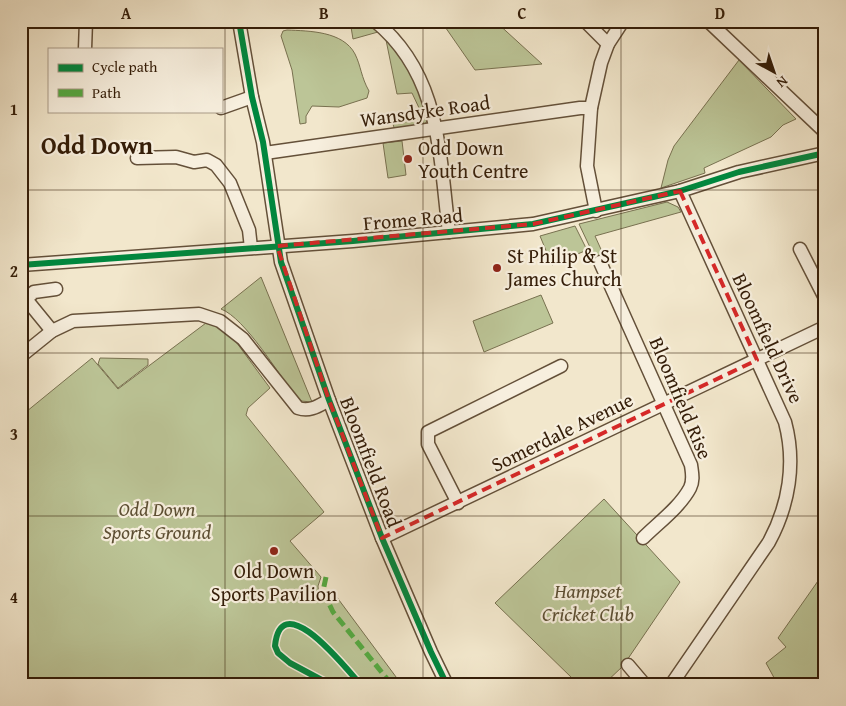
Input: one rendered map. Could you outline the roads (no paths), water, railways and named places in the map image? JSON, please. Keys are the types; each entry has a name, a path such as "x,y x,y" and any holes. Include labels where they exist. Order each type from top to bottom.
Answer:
{"street":[{"path":"85,48 86,21"},
{"name":"Bloomfield Road","path":"239,21 252,97 265,152 277,246 288,287 382,538 430,652 447,685"},
{"path":"375,21 399,46 424,85 436,129 449,232"},
{"path":"585,21 608,44"},
{"path":"596,211 587,166 591,108 601,64 608,44 623,21"},
{"path":"708,21 805,116 825,132"},
{"path":"222,108 252,97"},
{"name":"Wansdyke Road","path":"265,152 591,108"},
{"path":"805,116 825,121"},
{"name":"Frome Road","path":"801,157 825,146"},
{"name":"Frome Road","path":"21,265 533,224 680,191 739,172 825,153"},
{"path":"137,158 176,157 194,162 207,160 216,165 230,183 248,230 251,248"},
{"name":"Bloomfield Drive","path":"671,685 769,542 779,522 786,499 790,466 789,435 785,422 680,191"},
{"path":"800,249 825,298"},
{"name":"Bloomfield Rise","path":"600,262 691,465 693,479 682,499 643,538"},
{"path":"52,331 24,296 34,292 56,289"},
{"path":"21,356 52,331 73,321 184,314 205,316 225,324 243,338 298,408 311,409 329,400"},
{"name":"Somerdale Avenue","path":"382,538 825,327"},
{"path":"458,503 428,444 428,432 561,366"},
{"path":"628,665 645,685"}],"place":[{"name":"Odd Down Youth Centre","path":"408,159"},
{"name":"St Philip & St James Church","path":"497,268"},
{"name":"Old Down Sports Pavilion","path":"274,551"}],"district":[{"name":"Odd Down","path":"97,145"}],"park label":[{"name":"Odd Down Sports Ground","path":"157,520"},
{"name":"Hampset Cricket Club","path":"588,602"}]}
